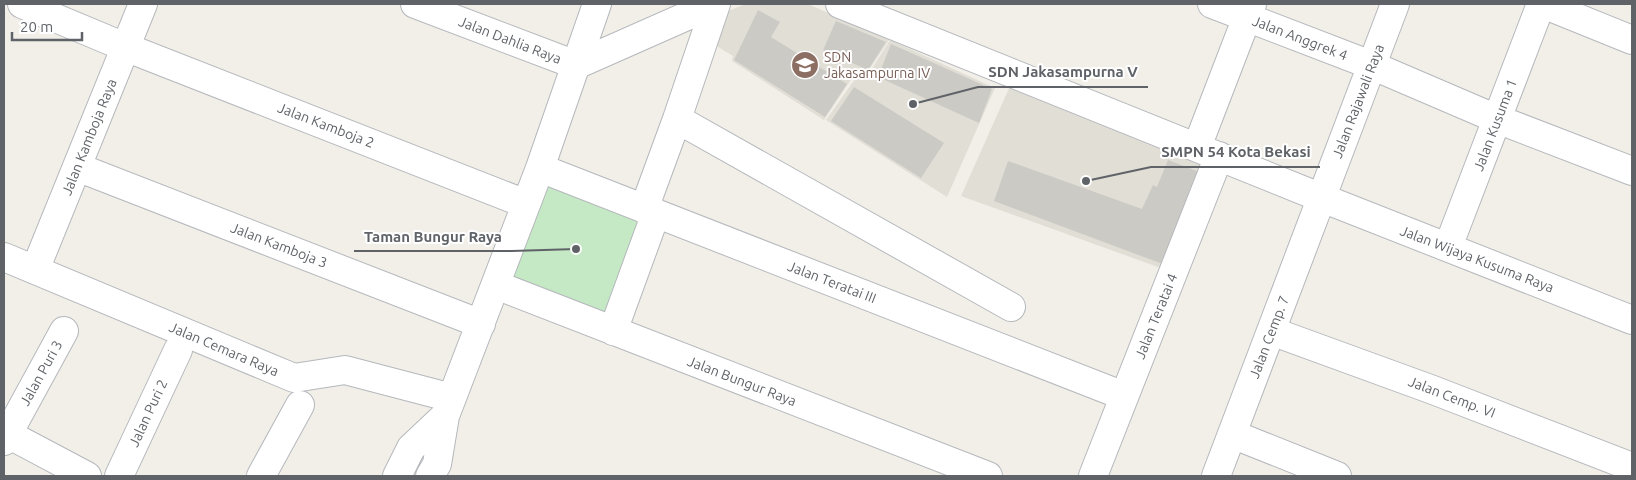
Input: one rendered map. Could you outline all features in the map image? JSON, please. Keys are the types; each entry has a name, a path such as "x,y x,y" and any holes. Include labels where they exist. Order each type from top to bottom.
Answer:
{"street":[{"name":"Jalan Kamboja 2","path":"22,4 526,204"},
{"name":"Jalan Kamboja Raya","path":"35,270 142,4"},
{"name":"Jalan Dahlia Raya","path":"415,4 576,65 715,4"},
{"path":"430,476 437,464 448,407 540,168 596,4"},
{"path":"613,331 677,119 715,4"},
{"name":"Jalan Wijaya Kusuma Raya","path":"840,4 1322,198 1632,320"},
{"name":"Jalan Anggrek 4","path":"1212,4 1250,11 1371,66 1497,119 1632,171"},
{"name":"Jalan Rajawali Raya","path":"1322,198 1395,4"},
{"path":"1542,4 1632,40"},
{"name":"Jalan Kusuma 1","path":"1448,247 1542,4"},
{"name":"Jalan Teratai 4","path":"1093,476 1124,396 1208,152 1250,11"},
{"path":"677,119 1011,307"},
{"name":"Jalan Kamboja 3","path":"76,167 481,324"},
{"name":"Jalan Teratai III","path":"540,168 1124,396"},
{"name":"Jalan Cemp. 7","path":"1216,476 1322,198"},
{"name":"Jalan Cemara Raya","path":"4,257 294,378 346,370 448,407"},
{"name":"Jalan Bungur Raya","path":"496,285 988,476"},
{"name":"Jalan Puri 3","path":"5,436 64,331"},
{"name":"Jalan Cemp. VI","path":"1271,331 1433,390 1632,467"},
{"name":"Jalan Puri 2","path":"118,476 178,350"},
{"path":"261,476 300,405"},
{"path":"398,476 411,448 448,407"},
{"path":"1232,434 1337,476"},
{"path":"5,436 87,476"}],"shaded area":[{"name":"SDN Jakasampurna IV","path":"746,4 808,4 889,40 866,74 858,69 824,120 732,61 733,56 707,40 712,17"},
{"path":"890,40 995,88 947,197 826,120 860,72 868,75"},
{"path":"1010,86 1210,167 1169,271 961,196"}],"green space":[{"path":"544,174 648,216 610,324 502,283"}],"building":[{"path":"758,10 780,22 771,37 847,84 825,117 734,60"},
{"path":"836,21 886,42 868,70 823,50"},
{"path":"891,44 992,89 979,123 878,77"},
{"path":"854,87 944,143 921,178 831,121"},
{"path":"1168,160 1202,173 1168,266 994,201 1008,161 1142,209 1153,185 1157,187"}],"place":[{"name":"SDN Jakasampurna IV","path":"805,65"},
{"name":"SDN Jakasampurna V","path":"913,104"},
{"name":"SMPN 54 Kota Bekasi","path":"1086,181"},
{"name":"Taman Bungur Raya","path":"576,249"}]}
